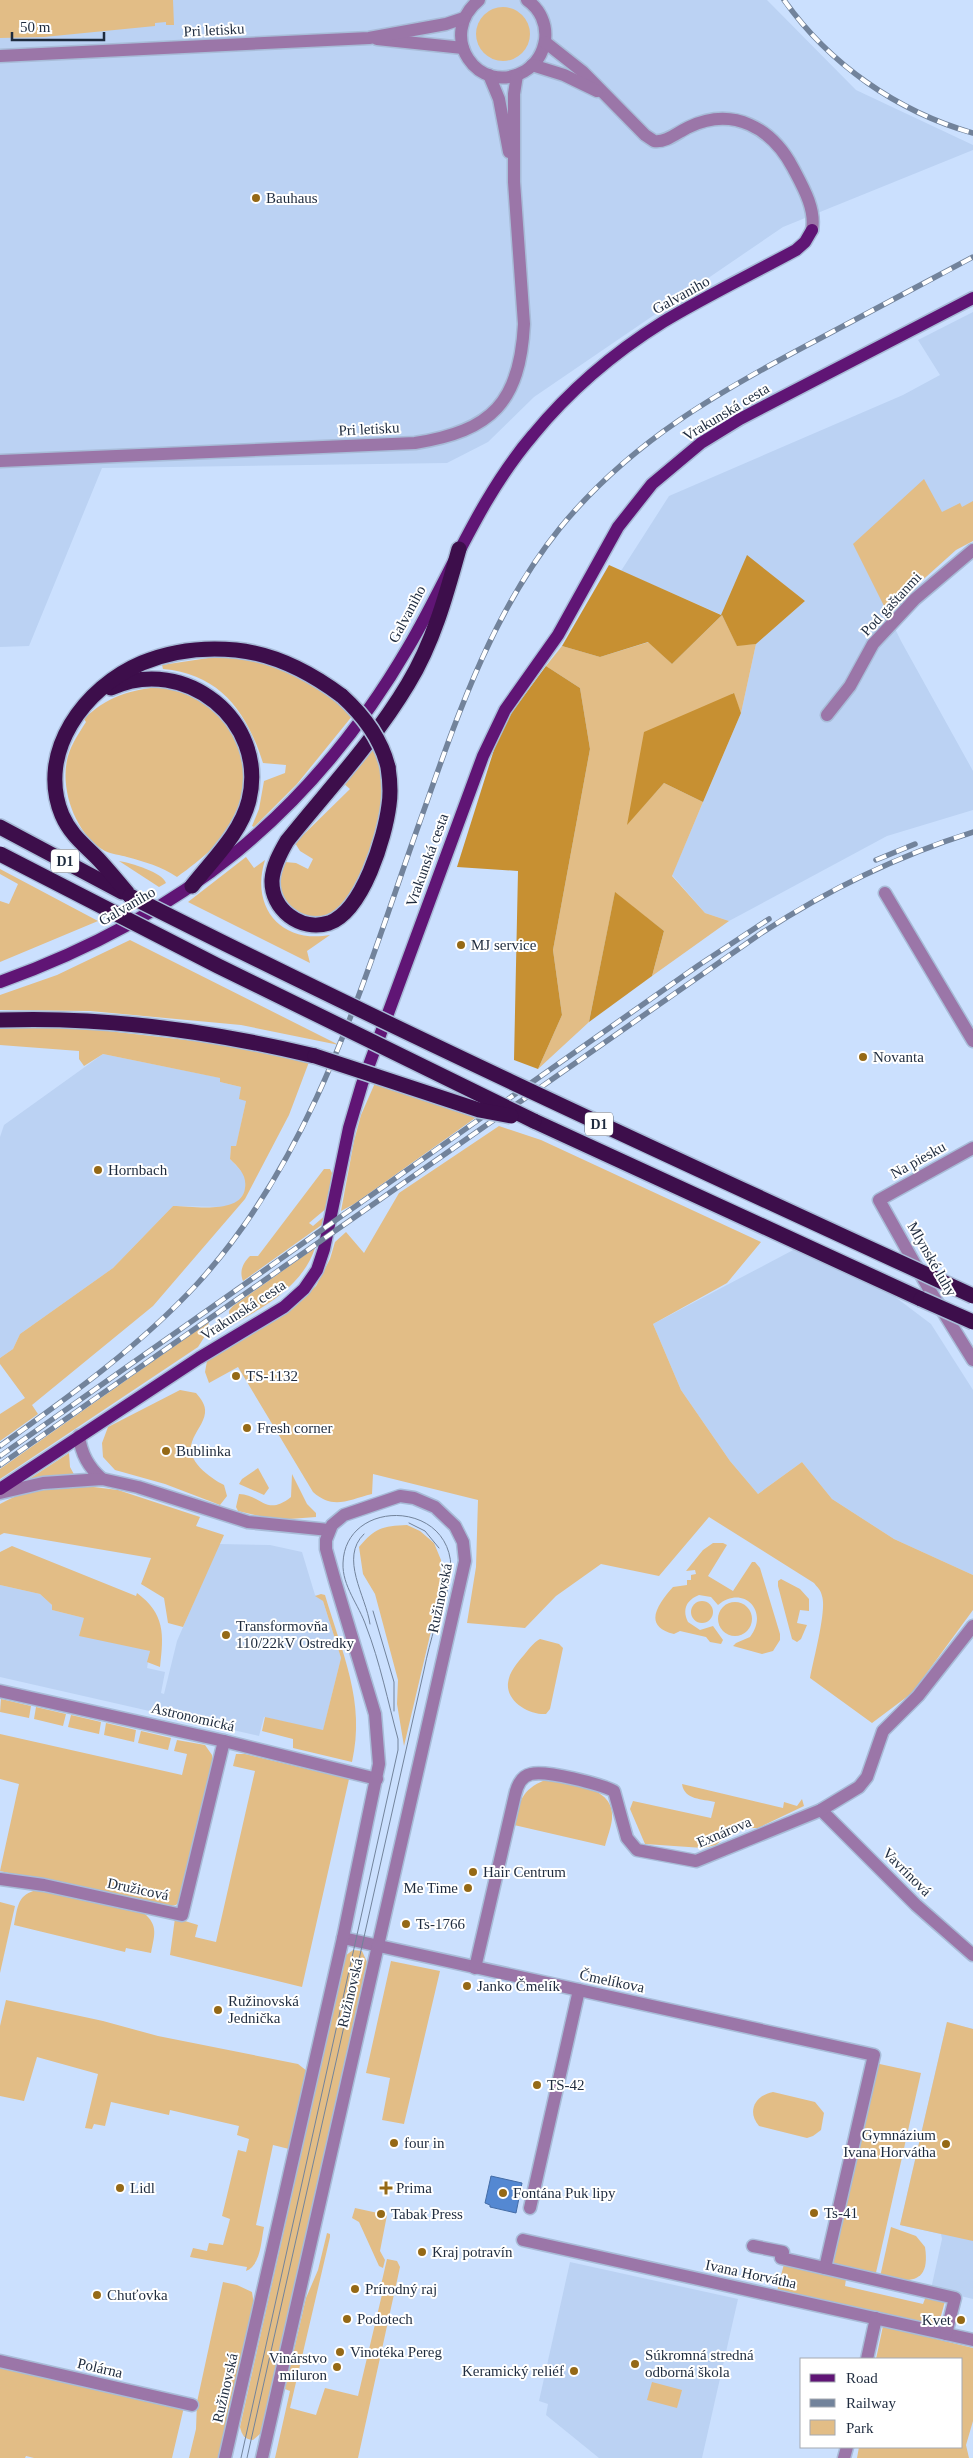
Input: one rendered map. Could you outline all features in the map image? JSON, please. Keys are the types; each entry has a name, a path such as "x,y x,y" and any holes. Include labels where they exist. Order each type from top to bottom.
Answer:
{"highway":[{"path":"130,896 99,859 77,840 62,814 56,795 55,774 58,752 66,731 84,707 117,676 143,663 174,653 212,649 247,651 275,658 306,671 342,696 371,728 385,754 390,787 387,820 372,864 357,898 346,912 329,922 311,925 294,919 281,908 273,892 272,877 277,859 287,841 365,746 409,683 442,614 459,550"},
{"path":"84,707 98,696 118,685 138,680 162,679 187,684 207,694 227,711 236,724 250,759 252,771 248,802 232,836 192,886"},
{"name":"D1","path":"0,827 229,946 536,1095 973,1296"},
{"name":"D1","path":"0,854 218,966 534,1121 973,1322"},
{"path":"0,1020 93,1021 163,1027 231,1038 314,1056 479,1110 534,1121"}],"main road":[{"name":"Galvaniho","path":"0,982 65,957 109,935 192,886 259,835 325,767 346,741 388,681 410,644 482,508 510,465 562,402 597,371 656,328 796,250 805,242 812,230"},
{"name":"Vrakunská cesta","path":"0,1489 199,1358 284,1307 304,1289 316,1270 328,1235 349,1128 362,1084 483,756 505,710 558,635 618,528 645,491 668,469 701,443 740,419 973,298"}],"street":[{"path":"478,0 464,18 461,33 463,48 472,64 489,75 503,77 517,75 532,66 545,42 543,20 536,8 528,0"},
{"name":"Pri letisku","path":"0,56 369,38 446,24 464,18"},
{"name":"Pri letisku","path":"369,38 410,44 463,48"},
{"path":"545,42 583,72 645,135 654,141 666,139 689,127 714,119 740,120 761,129 780,147 800,181 813,216 812,230"},
{"path":"532,66 564,75 606,95"},
{"name":"Pri letisku","path":"489,75 499,99 514,182"},
{"name":"Pri letisku","path":"0,461 416,443 453,436 471,429 485,420 502,402 516,378 520,362 524,324 514,182 514,94 517,75"},
{"name":"Pod gaštanmi","path":"827,716 850,686 873,644 914,599 973,550"},
{"path":"886,893 973,1041"},
{"name":"Na piesku","path":"879,1200 973,1148"},
{"name":"Mlynské luhy","path":"879,1200 973,1360"},
{"path":"79,1436 80,1447 88,1464 102,1479"},
{"path":"0,1493 43,1483 102,1479 138,1487 248,1522 329,1530"},
{"name":"Ružinovská","path":"226,2458 377,1779 379,1749 375,1714 326,1549 329,1530 344,1516 400,1496 414,1498 435,1507 449,1518 459,1531 465,1549 465,1561 262,2458"},
{"path":"821,1810 859,1787 867,1777 883,1731 918,1696 971,1631"},
{"name":"Astronomická","path":"0,1691 224,1741 377,1779"},
{"name":"Družicová","path":"0,1879 44,1886 182,1915 224,1741"},
{"name":"Exnárova","path":"475,1968 517,1786 522,1779 530,1774 546,1774 604,1786 614,1791 626,1838 637,1850 696,1861 821,1810"},
{"name":"Vavrínová","path":"821,1810 916,1905 973,1955"},
{"name":"Čmelíkova","path":"343,1938 874,2055 825,2268"},
{"path":"530,2208 579,1990"},
{"name":"Ivana Horvátha","path":"522,2240 973,2340"},
{"path":"754,2246 783,2252 782,2258 955,2298 946,2334"},
{"path":"867,2356 876,2318"},
{"name":"Polárna","path":"0,2362 192,2405"}],"shaded area":[{"path":"0,0 767,0 856,90 973,145 973,150 783,227 534,397 488,442 447,463 102,468 29,646 0,647"},
{"path":"973,312 973,532 887,612 973,771 973,810 887,836 729,921 705,913 672,875 741,713 756,644 805,601 747,556 722,615 621,571 669,496 903,395 940,375 918,340"},
{"path":"747,555 805,601 756,644 737,646 722,615 672,664 648,642 600,657 562,646 609,565 721,615"},
{"path":"546,666 580,688 590,749 553,950 562,1015 538,1069 514,1060 518,871 457,867 498,737 512,712"},
{"path":"734,693 741,713 703,802 664,783 627,825 644,732"},
{"path":"615,892 664,931 652,976 589,1022"},
{"name":"Hornbach","path":"103,1054 221,1078 220,1082 241,1087 246,1101 236,1147 231,1146 230,1159 244,1174 246,1182 245,1193 234,1205 225,1207 173,1206 113,1268 20,1334 13,1349 0,1358 0,1137 4,1125"},
{"path":"797,1248 878,1284 931,1324 973,1390 973,1575 894,1539 832,1499 802,1462 758,1494 730,1461 681,1390 653,1324"},
{"path":"219,1544 270,1545 302,1552 315,1595 323,1601 341,1658 323,1731 264,1717 259,1736 0,1677 0,1585 40,1594 52,1605 52,1610 84,1618 150,1651 147,1668 165,1672 161,1693 164,1694 177,1641"},
{"name":"Gymnázium Ivana Horvátha","path":"947,2022 973,2029 973,2299 931,2289 942,2239 941,2234 900,2225"},
{"name":"Súkromná stredná odborná škola","path":"570,2262 738,2299 702,2458 599,2458 546,2415 548,2404 539,2401"}],"green space":[{"path":"0,0 173,0 174,25 166,25 166,22 155,23 155,26 44,37 0,38"},
{"path":"498,7 508,7 518,11 526,19 530,34 526,49 518,57 508,61 498,61 488,57 480,49 476,39 476,29 480,19 488,11"},
{"path":"924,479 942,512 960,503 962,507 973,501 973,541 956,550 887,612 853,544"},
{"path":"722,615 737,645 756,644 741,713 733,693 627,824 664,783 703,802 672,876 705,913 729,921 652,976 664,931 615,893 589,1022 538,1069 562,1015 553,950 590,749 580,688 546,666 562,646 600,657 649,642 672,664"},
{"path":"215,657 254,661 290,673 323,691 353,715 297,784 254,827 252,826 259,809 264,781 285,773 286,765 263,763 249,728 239,712 215,687 183,672 163,669 162,665"},
{"path":"162,687 194,698 219,715 229,726 236,740 244,773 243,802 235,821 213,848 177,877 153,865 107,852 94,843 85,833 72,809 66,782 68,756 86,722 84,719 92,711 110,700 129,692"},
{"path":"373,743 383,774 383,797 376,832 363,871 346,902 337,911 321,917 304,916 296,913 284,902 281,894 280,878 283,863 296,863 308,869 313,859 300,851 295,843 350,789 343,783"},
{"path":"246,857 254,868 265,860 261,877 262,893 266,907 274,919 284,928 297,934 313,936 330,935 307,951 310,963 188,902"},
{"path":"119,861 153,872 159,875 166,883 159,887"},
{"path":"0,869 98,921 0,962 0,901 9,904 18,884 0,874"},
{"path":"130,940 339,1045 241,1025 90,1011 0,1010 0,995 57,975"},
{"path":"56,1025 221,1044 309,1062 289,1115 245,1199 153,1306 32,1405 38,1414 0,1441 0,1414 25,1398 0,1364 0,1358 13,1349 20,1334 113,1268 173,1206 226,1206 242,1197 245,1188 244,1175 230,1159 231,1146 236,1146 246,1101 239,1099 241,1087 220,1082 220,1078 103,1054 84,1066 79,1059 79,1051 0,1045 0,1027"},
{"path":"375,1083 478,1116 354,1204 341,1211 354,1141 361,1115"},
{"path":"499,1126 541,1140 761,1242 727,1283 653,1324 681,1390 730,1461 758,1494 802,1462 832,1499 894,1539 973,1575 973,1610 912,1693 872,1723 810,1678 823,1612 822,1596 819,1589 814,1583 709,1517 659,1576 601,1564 556,1596 525,1628 467,1623 476,1567 478,1500 373,1474 372,1494 341,1502 327,1501 320,1498 313,1492 238,1367 209,1383 205,1372 207,1361 289,1310 316,1286 330,1259 335,1242 346,1232 364,1253 399,1193"},
{"path":"324,1169 330,1169 332,1173 328,1207 309,1223 313,1226 327,1214 323,1224 243,1281 242,1267 245,1261 250,1256 258,1256"},
{"path":"315,1248 309,1262 291,1285 268,1303 230,1326 229,1311 233,1306"},
{"path":"209,1322 205,1336 198,1347 0,1479 0,1469"},
{"path":"180,1390 196,1393 204,1405 204,1417 193,1438 191,1449 195,1462 200,1468 224,1485 227,1496 220,1505 165,1484 115,1470 103,1457 102,1443 108,1427"},
{"path":"69,1453 70,1467 76,1478 26,1481"},
{"path":"258,1468 269,1488 264,1495 239,1484 242,1479"},
{"path":"292,1474 307,1504 316,1513 316,1517 276,1520 238,1511 236,1507 239,1494 247,1495 270,1505 283,1503 291,1497"},
{"path":"69,1484 118,1490 200,1517 196,1526 224,1535 183,1627 168,1623 164,1598 141,1584 151,1558 4,1533 0,1535 0,1504 33,1490"},
{"path":"407,1525 420,1531 434,1543 441,1560 439,1597 404,1746 397,1704 398,1680 375,1594 363,1574 359,1547 380,1529"},
{"path":"713,1543 727,1545 708,1576 733,1591 752,1562 755,1562 760,1568 780,1634 780,1640 773,1651 762,1654 733,1646 750,1637 757,1618 751,1603 736,1597 727,1599 718,1605 711,1597 699,1595 686,1606 685,1613 688,1622 700,1630 713,1626 723,1640 721,1644 710,1642 706,1637 680,1631 674,1634 658,1626 655,1620 658,1607 673,1587 687,1585 687,1580 691,1580 691,1575 696,1574 695,1570 686,1571 703,1550"},
{"path":"12,1546 136,1596 137,1593 153,1609 158,1617 162,1635 160,1667 147,1662 150,1651 79,1636 84,1618 52,1610 52,1605 40,1594 0,1585 0,1552"},
{"path":"781,1579 800,1589 809,1599 809,1611 800,1610 797,1623 807,1625 801,1639 797,1642 792,1639 778,1586 778,1581"},
{"path":"325,1595 345,1658 354,1698 356,1740 352,1762 293,1748 293,1739 262,1731 265,1717 323,1730 341,1658 323,1601 315,1596"},
{"path":"702,1601 710,1604 713,1612 710,1620 702,1623 694,1620 691,1612 694,1604"},
{"path":"735,1602 747,1607 752,1619 747,1631 735,1636 723,1631 718,1619 723,1607"},
{"path":"540,1639 559,1644 563,1648 550,1709 546,1714 526,1710 515,1701 508,1690 510,1675 514,1668 531,1646"},
{"path":"1,1699 31,1706 29,1718 0,1712"},
{"path":"36,1707 66,1714 63,1726 34,1719"},
{"path":"71,1715 101,1722 99,1734 68,1727"},
{"path":"106,1723 136,1730 134,1742 104,1735"},
{"path":"141,1731 171,1738 168,1750 138,1743"},
{"path":"0,1734 182,1775 187,1754 174,1751 177,1740 205,1745 212,1755 214,1770 185,1894 176,1905 160,1908 0,1871 19,1784 0,1779"},
{"path":"236,1754 245,1754 349,1779 302,1987 170,1955 175,1918 198,1925 195,1937 216,1942 255,1771 233,1766"},
{"path":"545,1780 589,1788 607,1799 611,1808 612,1819 605,1846 514,1825 520,1803 526,1792"},
{"path":"682,1784 783,1808 784,1802 797,1806 802,1799 804,1806 758,1828 743,1828 728,1835 716,1845 703,1848 645,1844 630,1809 633,1801 711,1818 715,1802 690,1796 686,1793"},
{"path":"43,1889 140,1910 153,1924 154,1940 151,1953 126,1948 125,1952 14,1925 18,1905 24,1896"},
{"path":"0,1902 15,1906 0,1973"},
{"path":"353,1950 362,1951 367,1962 261,2433 253,2440 247,2439 240,2427 345,1956"},
{"path":"391,1961 440,1971 404,2124 382,2120 390,2078 366,2073"},
{"path":"6,2000 103,2021 158,2036 298,2064 307,2071 289,2149 273,2145 256,2225 264,2227 261,2245 255,2264 251,2268 246,2271 247,2267 190,2257 193,2248 207,2251 209,2243 223,2245 230,2219 222,2216 238,2150 246,2152 249,2139 237,2135 239,2126 170,2110 169,2115 111,2102 105,2126 94,2124 92,2129 85,2128 98,2074 37,2057 24,2101 0,2096 0,2026"},
{"name":"Gymnázium Ivana Horvátha","path":"947,2022 973,2029 973,2241 900,2225"},
{"path":"875,2063 921,2073 875,2277 848,2271 830,2262"},
{"path":"773,2092 815,2102 824,2113 821,2130 807,2138 759,2126 753,2115 755,2104 762,2096"},
{"path":"355,2208 387,2215 380,2251 385,2260 383,2268 379,2266 359,2222 352,2218"},
{"path":"891,2227 916,2236 925,2247 926,2260 921,2275 908,2280 880,2277"},
{"path":"327,2233 330,2234 330,2237 290,2408 316,2415 325,2388 358,2396 384,2286 381,2285 387,2259 397,2261 400,2267 358,2458 275,2458 290,2391 285,2389 306,2298 318,2270"},
{"path":"784,2264 846,2279 845,2286 923,2304 926,2296 945,2301 938,2327 777,2291"},
{"path":"223,2282 237,2285 252,2292 254,2305 220,2458 189,2458 196,2429 197,2402"},
{"path":"883,2326 973,2348 973,2421 966,2445 969,2458 857,2458 859,2448 963,2448 963,2358 876,2358"},
{"path":"0,2364 184,2407 172,2458 34,2458 26,2456 25,2458 0,2458"},
{"path":"652,2382 682,2390 677,2408 647,2400"}],"water":[{"name":"Fontána Puk lipy","path":"491,2176 522,2183 516,2213 490,2207 490,2205 485,2203"}],"tram line":[{"path":"241,2458 398,1750 398,1739 376,1654 363,1618 345,1580 343,1563 348,1542 360,1527 378,1518 397,1516 416,1519 434,1529 446,1545 451,1574 426,1659 247,2458"},
{"path":"409,1523 425,1531 439,1548"},
{"path":"364,1534 357,1544 354,1554 354,1566 370,1624"},
{"path":"373,1611 394,1682 394,1711"}],"railway":[{"path":"784,0 822,45 867,83 892,99 918,112 945,124 973,133"},
{"path":"0,1446 104,1369 176,1306 198,1283 239,1233 274,1179 304,1123 331,1065 355,1006 447,746 477,670 494,632 514,596 535,561 560,528 587,497 616,469 647,444 712,399 781,359 973,257"},
{"path":"0,1465 760,934 811,903 890,863 973,832"},
{"path":"876,860 915,844"},
{"path":"0,1456 699,965 769,919"}],"place":[{"name":"Bauhaus","path":"256,198"},
{"name":"MJ service","path":"461,945"},
{"name":"Novanta","path":"863,1057"},
{"name":"Hornbach","path":"98,1170"},
{"name":"TS-1132","path":"236,1376"},
{"name":"Fresh corner","path":"247,1428"},
{"name":"Bublinka","path":"166,1451"},
{"name":"Transformovňa 110/22kV Ostredky","path":"226,1635"},
{"name":"Hair Centrum","path":"473,1872"},
{"name":"Me Time","path":"468,1888"},
{"name":"Ts-1766","path":"406,1924"},
{"name":"Janko Čmelík","path":"467,1986"},
{"name":"Ružinovská Jednička","path":"218,2010"},
{"name":"TS-42","path":"537,2085"},
{"name":"four in","path":"394,2143"},
{"name":"Gymnázium Ivana Horvátha","path":"946,2144"},
{"name":"Lidl","path":"120,2188"},
{"name":"Prima","path":"386,2188"},
{"name":"Fontána Puk lipy","path":"503,2193"},
{"name":"Ts-41","path":"814,2213"},
{"name":"Tabak Press","path":"381,2214"},
{"name":"Kraj potravín","path":"422,2252"},
{"name":"Prírodný raj","path":"355,2289"},
{"name":"Chuťovka","path":"97,2295"},
{"name":"Podotech","path":"347,2319"},
{"name":"Kvet","path":"961,2320"},
{"name":"Vinotéka Pereg","path":"340,2352"},
{"name":"Súkromná stredná odborná škola","path":"635,2364"},
{"name":"Vinárstvo miluron","path":"337,2367"},
{"name":"Keramický reliéf","path":"574,2371"}]}
